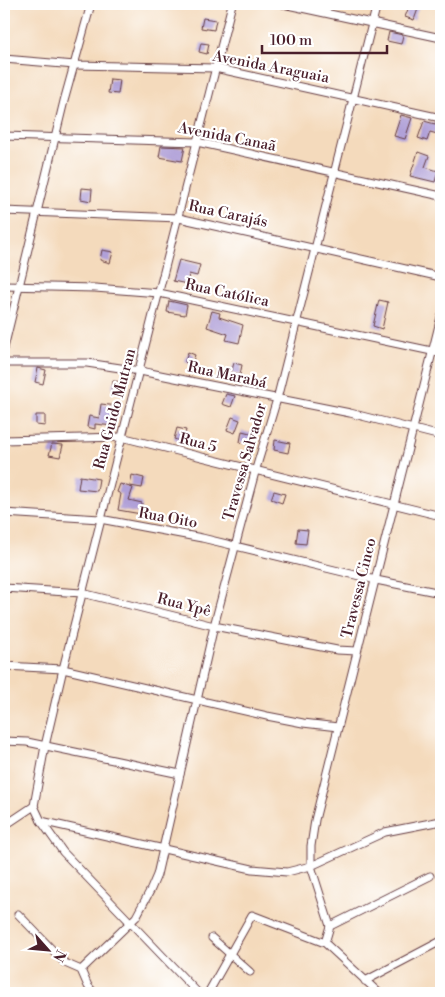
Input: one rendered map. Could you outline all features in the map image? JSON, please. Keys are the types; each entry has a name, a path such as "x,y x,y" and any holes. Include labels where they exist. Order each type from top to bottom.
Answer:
{"street":[{"path":"4,348 36,212 91,4"},
{"name":"Rua Guido Mutran","path":"34,806 44,746 100,519 140,371 232,4"},
{"path":"283,4 441,38"},
{"name":"Travessa Salvador","path":"81,970 139,912 151,889 162,850 214,626 255,472 277,399 377,4"},
{"name":"Avenida Araguaia","path":"4,59 76,65 215,68 354,97 441,118"},
{"name":"Avenida Canaã","path":"4,136 197,142 441,196"},
{"name":"Rua Carajás","path":"4,211 179,218 441,277"},
{"name":"Rua Católica","path":"4,286 95,288 159,293 441,353"},
{"name":"Travessa Cinco","path":"330,926 311,866 310,846 376,580 392,504 441,317"},
{"name":"Rua Marabá","path":"4,363 87,364 140,371 350,413 441,436"},
{"name":"Rua 5","path":"4,440 121,437 255,472 441,516"},
{"name":"Rua Oito","path":"4,513 100,519 202,538 376,580 441,593"},
{"name":"Rua Ypê","path":"4,588 82,594 214,626 337,650 357,651"},
{"path":"4,666 63,669 303,723 338,727"},
{"path":"4,741 44,746 180,774"},
{"path":"4,826 34,806 41,821 84,877 198,993"},
{"path":"41,821 252,869 287,872 311,866 385,832 441,821"},
{"path":"325,943 330,926 430,876"},
{"path":"18,914 65,963 81,970 88,986 94,993"},
{"path":"208,993 252,915 325,943 380,993"},
{"path":"212,938 250,972"},
{"path":"365,981 441,941"}],"building":[{"path":"410,4 419,6 414,20 405,17"},
{"path":"203,18 216,20 214,30 201,28"},
{"path":"389,32 403,35 401,44 387,41"},
{"path":"201,43 209,44 207,54 199,52"},
{"path":"110,79 120,80 118,94 108,93"},
{"path":"401,115 412,118 405,139 394,136"},
{"path":"424,121 435,124 436,122 441,123 441,135 430,132 427,141 418,138"},
{"path":"161,146 185,147 182,161 159,157"},
{"path":"418,152 429,156 425,167 438,171 435,182 410,176"},
{"path":"82,188 92,189 91,201 81,199"},
{"path":"102,250 113,252 110,263 100,260"},
{"path":"179,260 200,265 197,276 189,274 187,284 173,281"},
{"path":"379,300 388,302 382,329 373,326"},
{"path":"169,301 187,305 185,315 167,312"},
{"path":"212,311 220,313 219,317 243,325 239,343 226,340 228,334 207,327"},
{"path":"188,352 195,355 192,364 185,362"},
{"path":"234,363 242,365 240,375 231,373"},
{"path":"38,368 46,370 43,384 35,382"},
{"path":"113,381 125,382 123,391 112,390"},
{"path":"226,394 235,396 231,407 222,404"},
{"path":"101,404 118,406 113,426 95,424 95,429 87,427 89,416 99,418"},
{"path":"36,415 45,415 45,426 36,425"},
{"path":"232,417 240,420 235,433 227,430"},
{"path":"177,428 186,430 183,442 174,439"},
{"path":"242,431 254,434 251,445 240,442"},
{"path":"275,440 290,443 288,453 274,450"},
{"path":"52,444 63,445 60,457 49,455"},
{"path":"132,475 144,478 142,488 130,486"},
{"path":"80,476 99,479 97,491 78,489"},
{"path":"120,484 133,488 129,500 142,503 141,514 118,510 121,494 117,492"},
{"path":"274,491 285,494 282,503 271,499"},
{"path":"298,529 308,530 306,544 296,543"}]}
